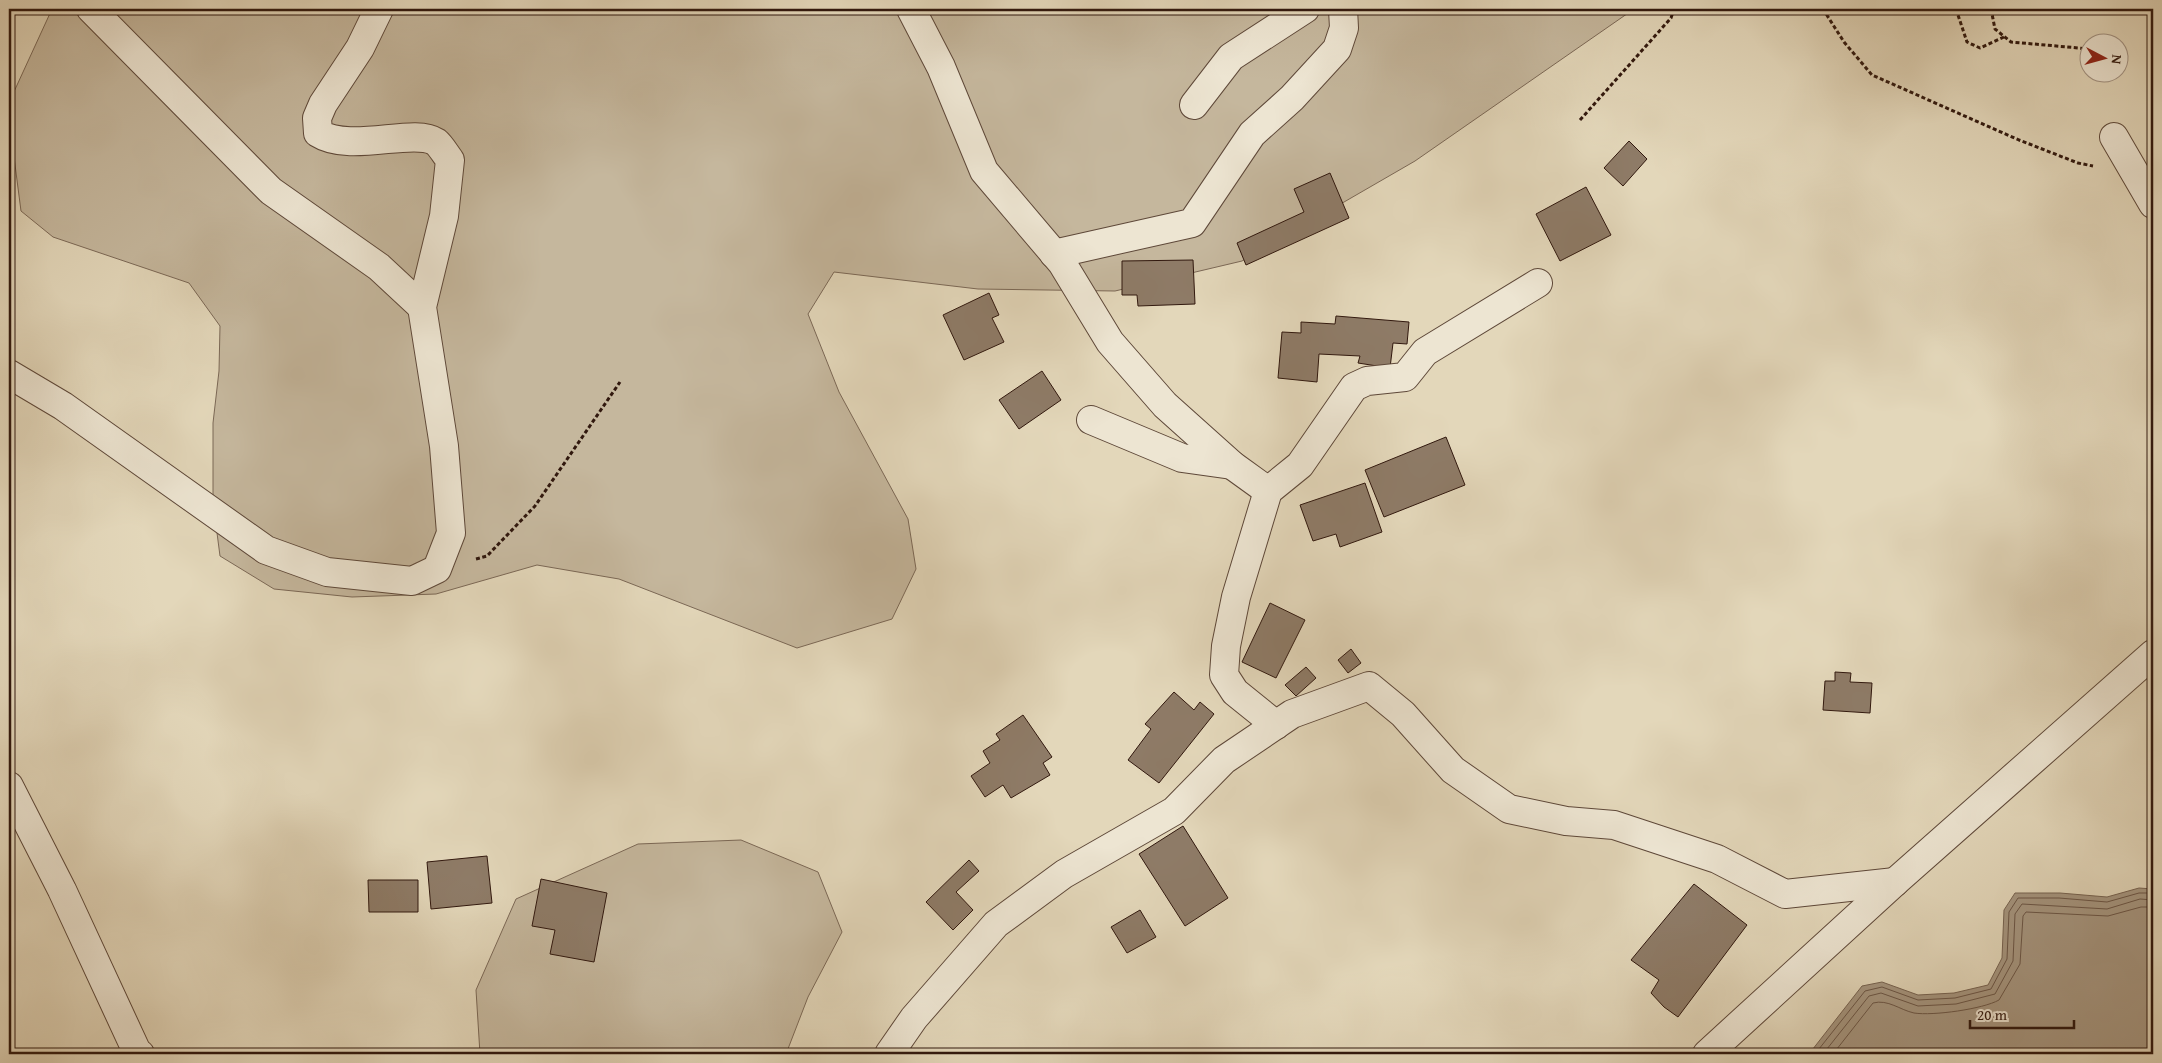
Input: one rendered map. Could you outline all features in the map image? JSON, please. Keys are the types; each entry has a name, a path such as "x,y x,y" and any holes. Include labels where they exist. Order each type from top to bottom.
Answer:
{"street":[{"path":"91,9 271,191 379,267 422,307"},
{"path":"9,374 63,406 266,550 327,572 412,581 437,569 451,533 444,446 422,307 444,216 450,160 436,142 423,137 371,142 337,140 318,133 317,118 323,104 360,48 379,9"},
{"path":"911,9 941,67 984,171 1054,254 1110,342 1165,405 1232,465 1268,491"},
{"path":"1194,105 1231,57 1305,9"},
{"path":"1054,254 1192,223 1252,134 1292,98 1337,49 1344,28 1342,9"},
{"path":"2114,137 2153,204"},
{"path":"1276,725 1235,692 1224,675 1226,646 1236,597 1268,491 1300,465 1324,427 1354,387 1367,381 1405,377 1424,352 1538,283"},
{"path":"1091,420 1182,458 1232,465"},
{"path":"1707,1054 1895,882 2153,654"},
{"path":"889,1054 914,1018 996,924 1064,874 1174,811 1224,760 1292,714 1369,686 1403,714 1453,770 1509,809 1566,821 1614,825 1717,859 1785,894 1895,882"},
{"path":"9,786 62,890 138,1053"}],"path":[{"path":"1580,120 1671,18 1674,9"},
{"path":"1823,9 1844,42 1872,75 2019,140 2078,163 2136,174"},
{"path":"1956,9 1967,42 1980,48 2004,37"},
{"path":"1991,9 1995,29 2011,42 2080,48"},
{"path":"437,569 487,556 535,506 620,382"}],"shaded area":[{"path":"52,9 1634,9 1415,161 1242,261 1115,291 978,289 834,272 808,314 839,392 908,519 916,569 892,619 797,648 619,579 537,565 436,594 352,597 274,589 220,556 213,502 213,423 219,371 220,326 189,283 53,237 21,211 14,157 12,96"},
{"path":"741,840 818,872 842,932 808,997 786,1054 480,1054 476,990 516,899 638,844"}],"water":[{"path":"2139,888 2153,889 2153,1054 1809,1054 1862,986 1882,982 1918,995 1954,993 1988,985 2002,958 2004,910 2015,893 2060,893 2107,897"}],"building":[{"path":"1629,141 1647,159 1623,186 1604,168"},
{"path":"1330,173 1349,218 1246,265 1237,243 1304,212 1294,189"},
{"path":"1586,187 1611,235 1560,261 1536,214"},
{"path":"1193,260 1195,304 1138,306 1137,295 1122,295 1122,261"},
{"path":"989,293 999,315 992,318 1004,342 964,360 943,315"},
{"path":"1336,316 1409,322 1407,344 1393,343 1390,368 1358,363 1360,356 1319,354 1317,382 1278,378 1282,332 1301,333 1301,322 1335,324"},
{"path":"1042,371 1061,400 1019,429 999,400"},
{"path":"1446,437 1465,485 1384,517 1365,470"},
{"path":"1365,483 1382,532 1340,547 1336,534 1313,541 1300,505"},
{"path":"1270,603 1305,620 1276,678 1242,662"},
{"path":"1351,649 1361,663 1348,673 1338,660"},
{"path":"1306,667 1316,678 1296,696 1285,685"},
{"path":"1835,672 1851,673 1850,682 1872,683 1870,713 1823,710 1825,681 1835,681"},
{"path":"1174,692 1194,710 1200,702 1214,714 1159,783 1128,760 1151,729 1145,724"},
{"path":"1023,715 1052,757 1043,763 1050,775 1011,798 1003,785 985,797 971,776 990,763 983,751 1000,740 996,734"},
{"path":"1183,826 1228,898 1185,926 1139,854"},
{"path":"487,856 492,903 431,909 427,862"},
{"path":"969,860 979,871 956,892 973,910 953,930 926,902"},
{"path":"541,879 607,893 594,962 550,954 555,930 532,926"},
{"path":"368,880 418,880 418,912 369,912"},
{"path":"1694,884 1747,925 1678,1017 1664,1007 1651,993 1659,980 1631,960"},
{"path":"1140,910 1156,937 1127,953 1111,927"}]}
